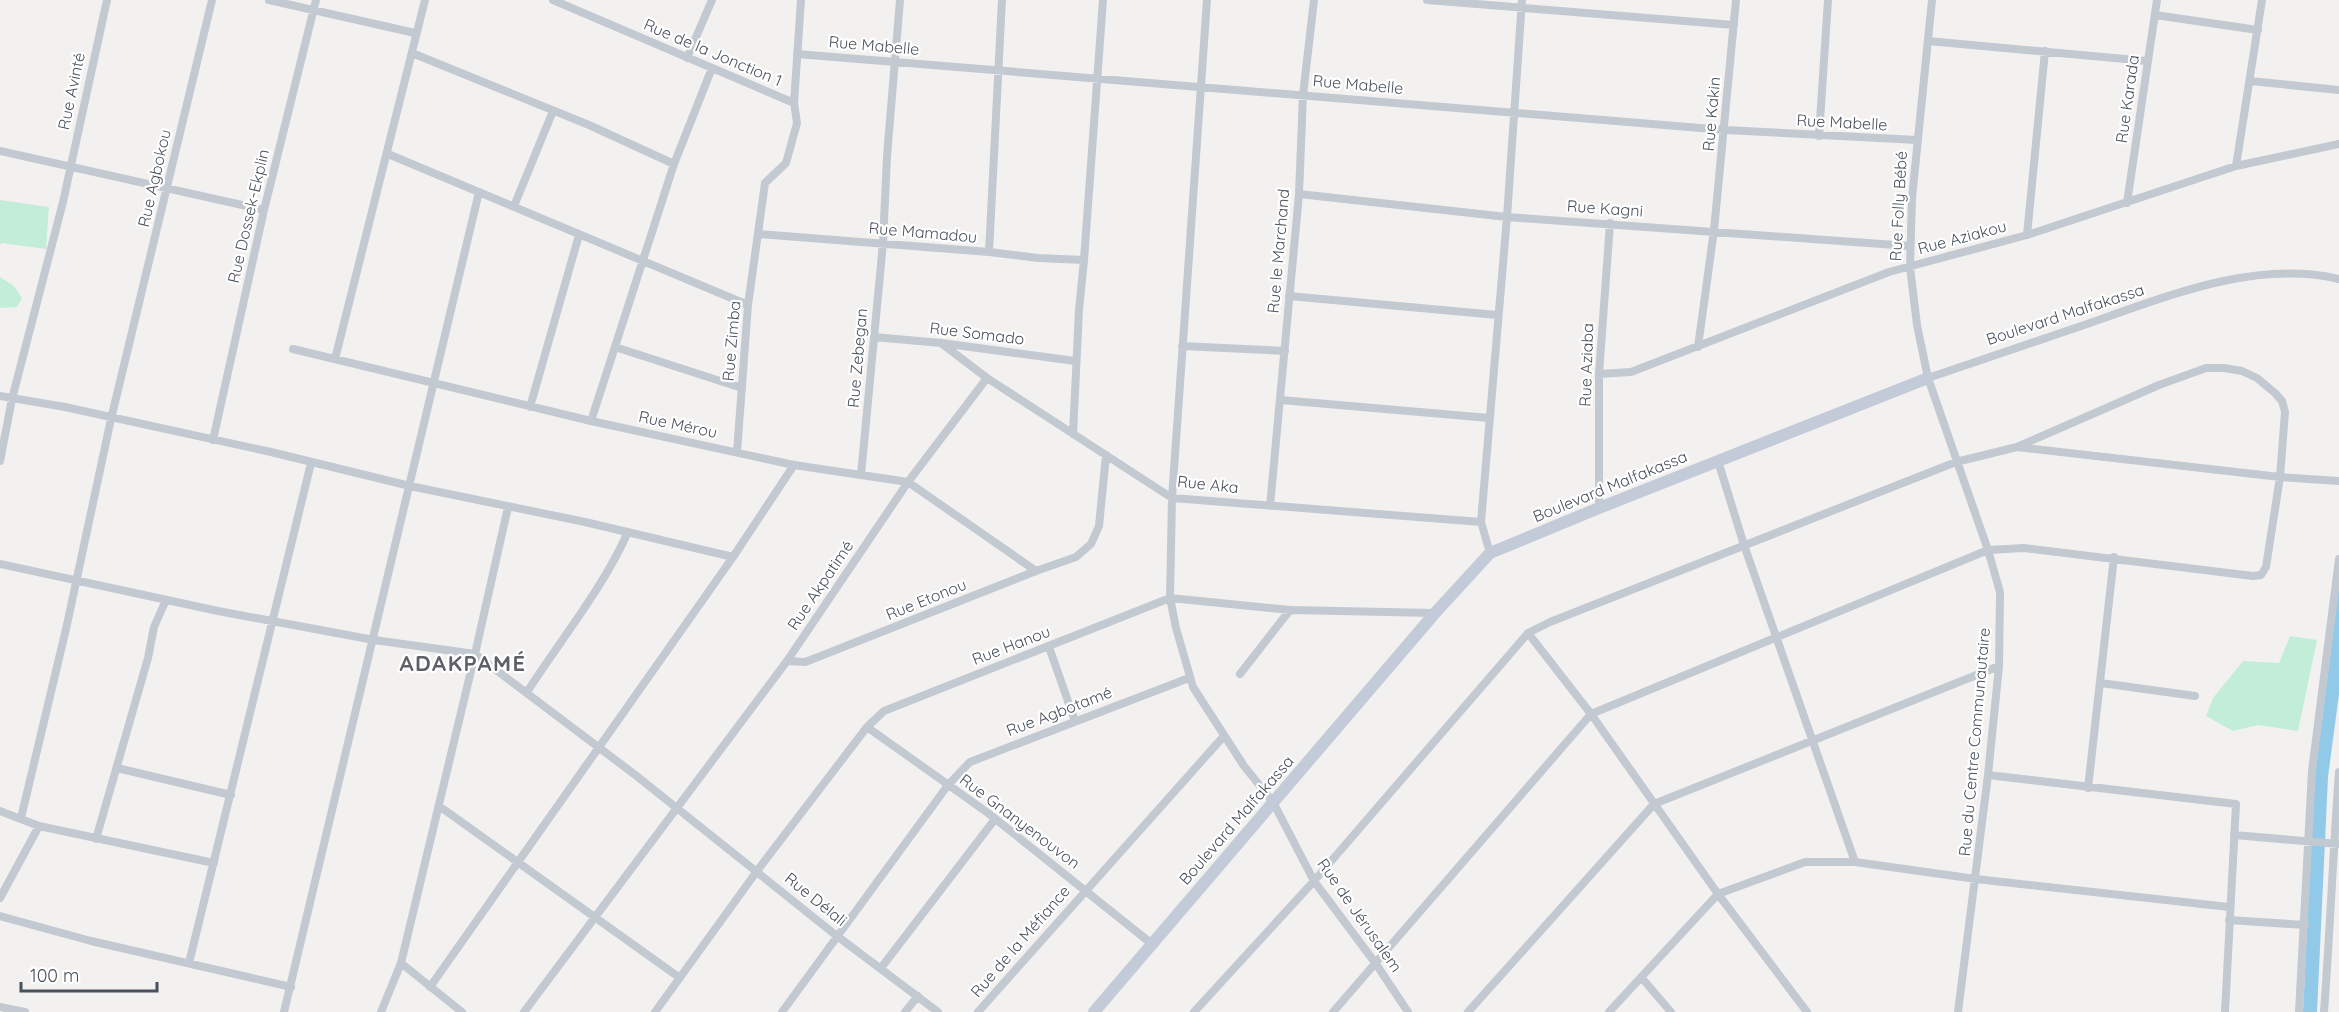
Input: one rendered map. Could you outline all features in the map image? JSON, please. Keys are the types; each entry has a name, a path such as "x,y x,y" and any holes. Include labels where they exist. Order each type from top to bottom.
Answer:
{"street":[{"name":"Rue Avinté","path":"0,461 12,399 44,282 107,0"},
{"name":"Rue Agbokou","path":"21,818 77,580 111,419 212,0"},
{"path":"269,0 416,33"},
{"name":"Rue Dossek-Ekplin","path":"213,440 264,210 316,0"},
{"path":"334,359 373,199 388,154 425,0"},
{"name":"Rue de la Jonction 1","path":"553,0 795,103"},
{"path":"687,58 712,0"},
{"name":"Rue Zimba","path":"737,452 748,306 765,183 786,163 797,123 795,103 800,0"},
{"name":"Rue Zebegan","path":"861,475 883,243 887,156 900,0"},
{"path":"989,252 1002,0"},
{"path":"1073,434 1076,361 1102,0"},
{"name":"Rue de Jérusalem","path":"1207,0 1172,498 1170,598 1179,645 1189,678 1223,737 1273,802 1314,881 1376,964 1408,1012"},
{"name":"Rue le Marchand","path":"1270,506 1299,194 1303,95 1314,0"},
{"path":"1427,0 1521,4 1734,26"},
{"name":"Rue Kakin","path":"1698,347 1725,130 1736,0"},
{"path":"1819,136 1828,0"},
{"name":"Rue Folly Bébé","path":"1928,378 1917,325 1909,246 1917,140 1932,0"},
{"name":"Rue Karada","path":"2127,203 2157,0"},
{"path":"2236,166 2262,0"},
{"path":"1490,553 1481,522 1507,217 1521,4"},
{"path":"2155,15 2258,30"},
{"path":"1928,41 2147,61"},
{"path":"2027,236 2045,51"},
{"path":"412,53 674,164"},
{"name":"Rue Mabelle","path":"797,54 1725,130 1917,140"},
{"path":"591,421 674,164 711,68"},
{"path":"2250,81 2339,90"},
{"path":"514,206 553,111"},
{"name":"Rue Aziakou","path":"1599,374 1631,372 1889,272 2027,236 2236,166 2339,144"},
{"path":"0,151 264,210"},
{"path":"388,154 748,306"},
{"path":"285,1012 479,192"},
{"name":"Rue Kagni","path":"1299,194 1507,217 1714,230 1909,246"},
{"name":"Rue Aziaba","path":"1599,508 1599,374 1610,223"},
{"name":"Rue Mamadou","path":"758,234 1084,260"},
{"path":"530,407 579,235"},
{"name":"Boulevard Malfakassa","path":"1094,1012 1435,613 1490,553 1928,378 2197,288 2265,276 2318,274 2339,279"},
{"path":"1289,296 1497,315"},
{"name":"Rue Somado","path":"874,337 941,343 1076,361"},
{"name":"Rue Aka","path":"941,343 987,378 1172,498 1481,522"},
{"path":"615,346 742,388"},
{"path":"1182,346 1285,351"},
{"name":"Rue Mérou","path":"293,348 591,421 794,465 908,482 1036,571"},
{"path":"1194,1012 1314,881 1528,633 1550,622 1956,462 2017,447 2159,385 2206,368 2242,371 2257,378 2282,401 2285,412 2280,477 2266,567 2261,575 2253,576 2114,557 2024,548 1988,550 1591,714 1332,1012"},
{"name":"Rue Akpatimé","path":"525,1012 787,661 908,482 987,378"},
{"name":"Rue du Centre Communautaire","path":"1928,378 1988,550 2000,592 1999,666 1959,1012"},
{"path":"0,396 65,407 733,557"},
{"path":"1281,400 1489,418"},
{"path":"2017,447 2280,477 2339,481"},
{"name":"Rue Etonou","path":"787,661 798,662 813,659 1076,557 1090,544 1099,526 1106,455"},
{"path":"1718,460 1744,545 1814,739 1855,862"},
{"path":"189,963 311,463"},
{"path":"430,987 733,557 794,465"},
{"path":"381,1012 401,963 508,507"},
{"path":"527,692 585,609 619,552 628,532"},
{"path":"2088,788 2114,557"},
{"path":"2299,1012 2312,771 2339,559"},
{"path":"0,564 273,621 374,640 475,654"},
{"path":"1170,598 1290,610 1435,613"},
{"name":"Rue Hanou","path":"757,871 867,727 884,711 1170,598"},
{"path":"96,839 148,658 154,627 166,600"},
{"path":"1240,674 1290,610"},
{"path":"1528,633 1591,714 1718,894 1807,1012"},
{"path":"1049,647 1075,721"},
{"name":"Rue Délali","path":"475,654 598,746 837,936 938,1012"},
{"path":"1468,1012 1654,804 1999,666"},
{"name":"Rue Agbotamé","path":"782,1012 948,785 970,762 1189,678"},
{"path":"2101,683 2195,696"},
{"name":"Rue Gnanyenouvon","path":"867,727 995,819 1152,944"},
{"name":"Rue de la Méfiance","path":"978,1012 1223,737"},
{"path":"117,768 231,795"},
{"path":"2331,1012 2324,1012 2335,924 2339,772"},
{"path":"1988,775 2236,804 2224,1012"},
{"path":"438,806 680,978"},
{"path":"0,811 39,826 214,863"},
{"path":"881,968 995,819"},
{"path":"0,898 39,826"},
{"path":"2234,835 2336,844"},
{"path":"1609,1012 1718,894 1805,862 1855,862 1976,879 2229,907"},
{"path":"655,1012 757,871"},
{"path":"0,916 91,941 291,987"},
{"path":"2229,920 2305,925"},
{"path":"401,963 462,1012"},
{"path":"1641,976 1671,1012"},
{"path":"906,1012 918,996"},
{"path":"0,1007 25,1012"}],"green space":[{"path":"0,200 49,207 46,249 1,243 0,246"},
{"path":"0,277 14,286 22,298 17,307 0,308"},
{"path":"2290,636 2317,640 2298,731 2258,725 2233,731 2206,716 2213,698 2243,661 2279,663"}],"water":[{"path":"2339,580 2339,694 2328,777 2317,1012 2303,1012 2314,783"}],"district":[{"name":"ADAKPAMÉ","path":"463,663"}]}
